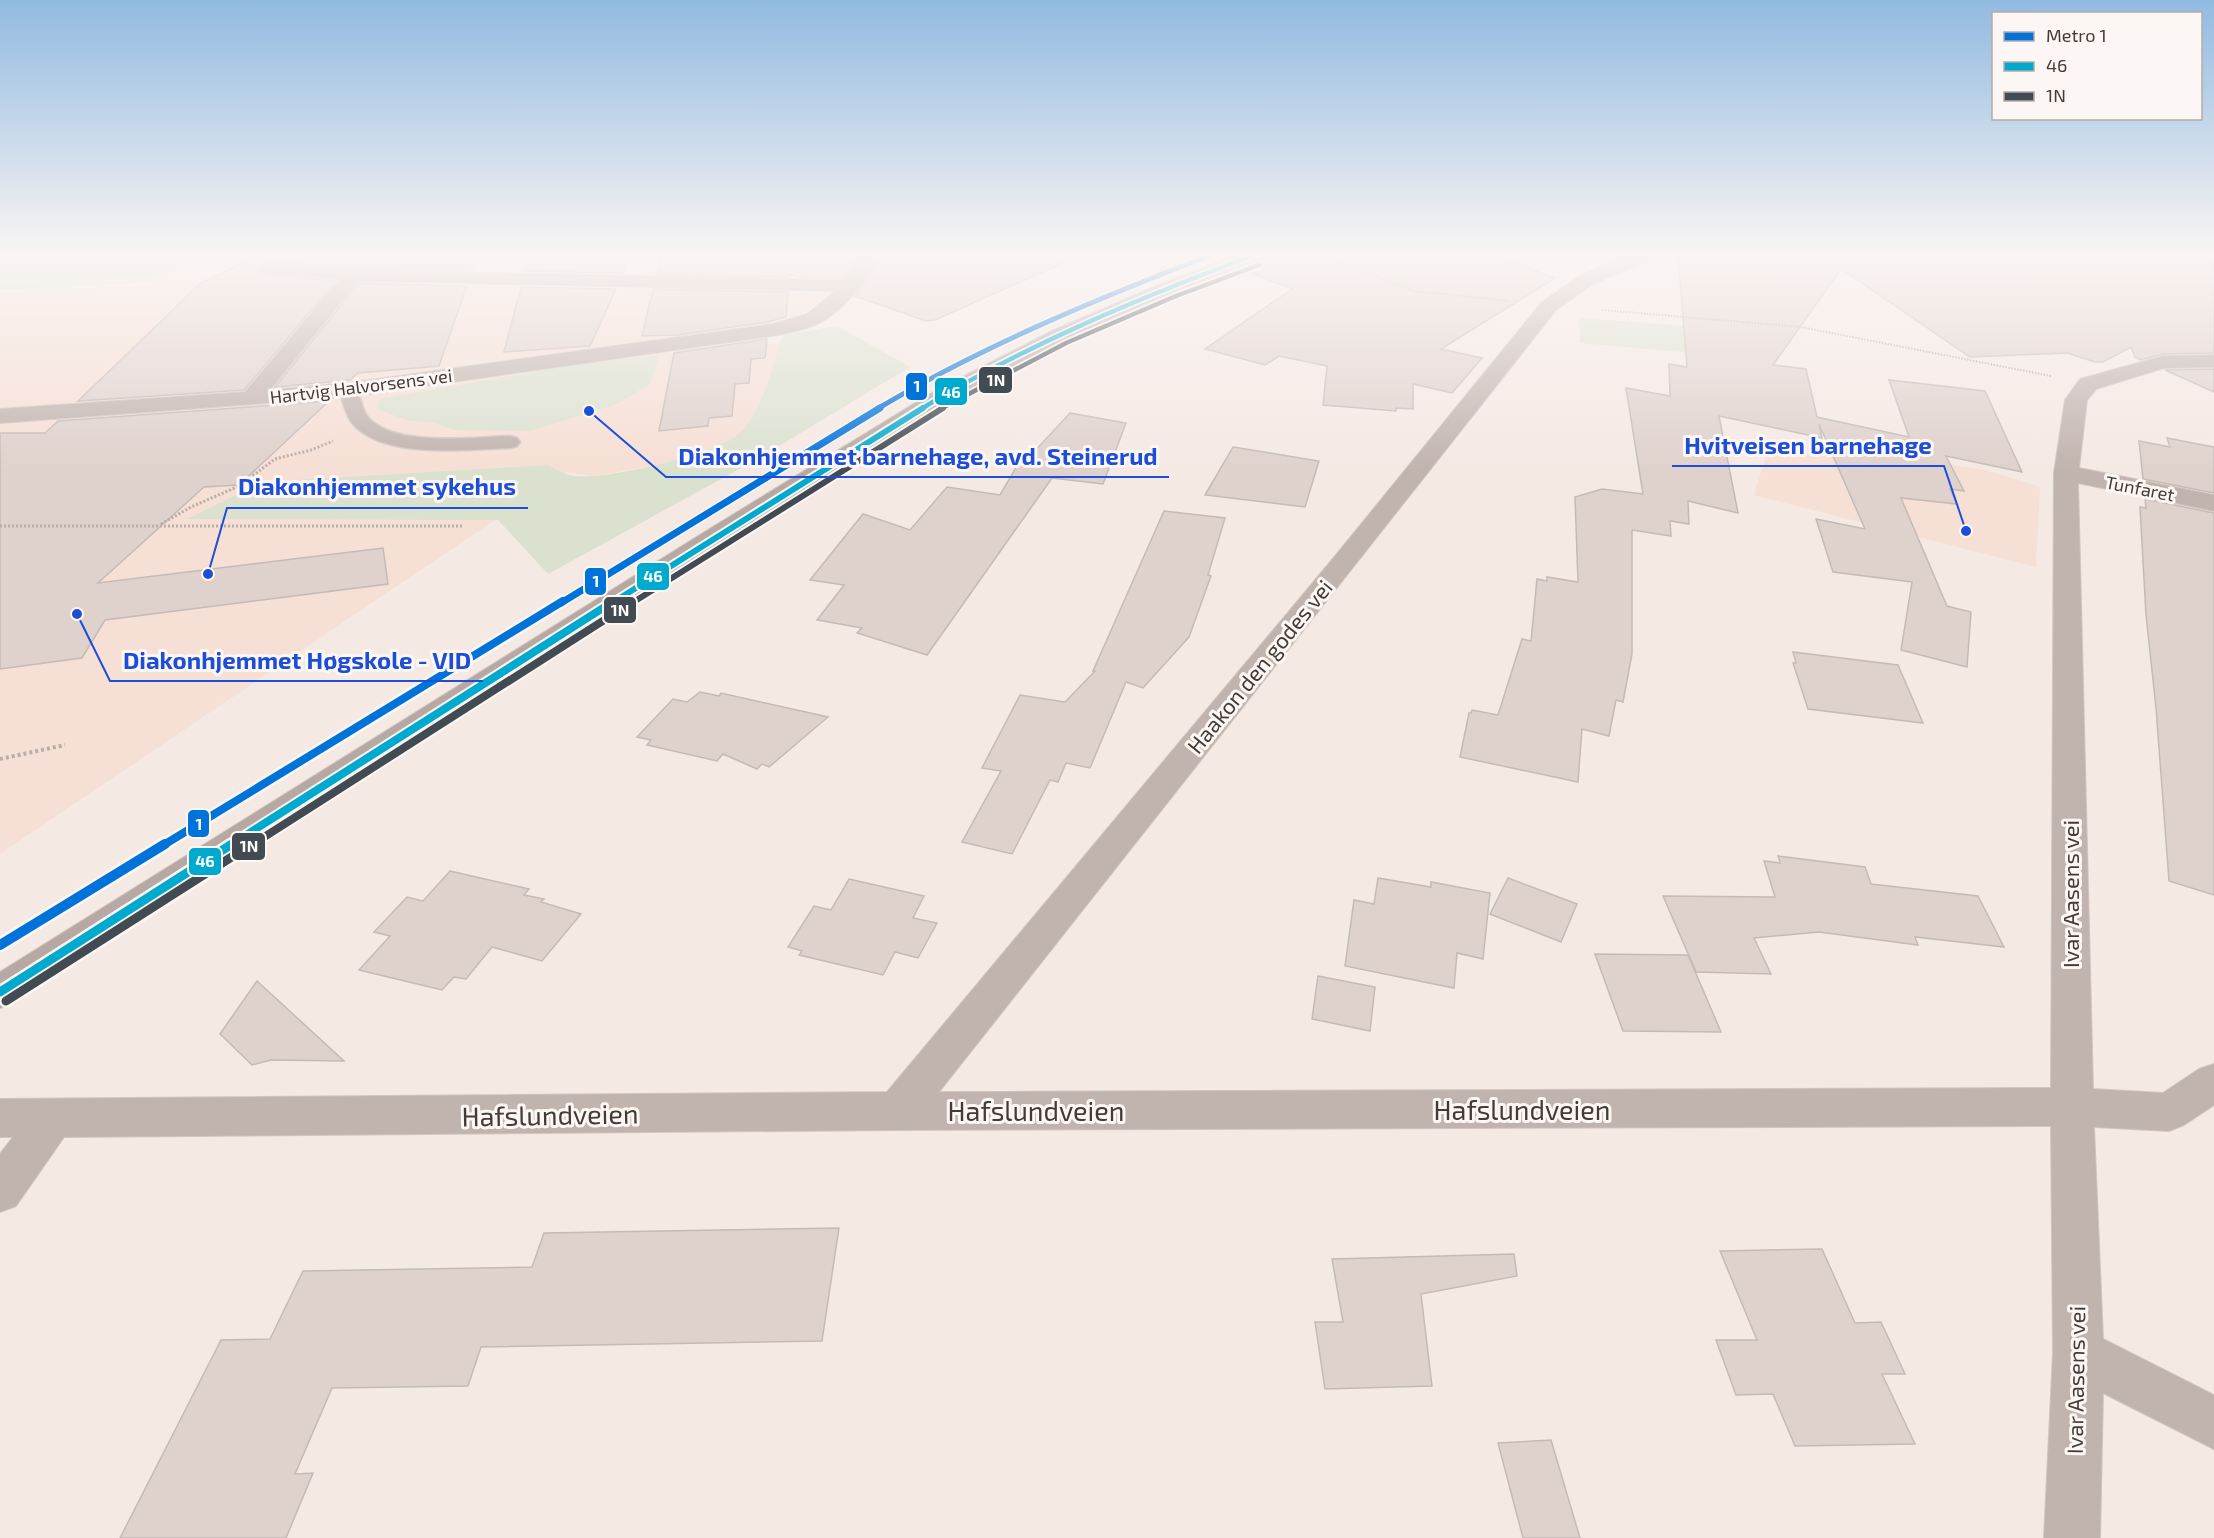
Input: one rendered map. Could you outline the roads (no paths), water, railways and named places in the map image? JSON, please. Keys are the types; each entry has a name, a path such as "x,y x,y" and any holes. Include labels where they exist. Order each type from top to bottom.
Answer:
{"main road":[{"path":"0,992 727,529 921,409 985,372 1078,327"}],"street":[{"path":"252,398 310,327"},
{"name":"Hartvig Halvorsens vei","path":"0,416 348,390 784,327"},
{"name":"Haakon den godes vei","path":"898,1111 1532,327"},
{"name":"Ivar Aasens vei","path":"2072,1538 2078,1353 2072,1107 2066,473 2076,400 2088,384 2163,362 2214,361"},
{"name":"Tunfaret","path":"2066,473 2214,503"},
{"name":"Hafslundveien","path":"0,1118 898,1111 2072,1107 2169,1112 2214,1082"},
{"path":"0,1191 51,1119"},
{"path":"2078,1353 2214,1422"}],"lane":[{"path":"348,390 359,419 367,427 395,440 510,442"}],"metro line":[{"name":"1","path":"0,945 904,393 1038,327"}],"place":[{"name":"Diakonhjemmet barnehage, avd. Steinerud","path":"589,411"},
{"name":"Hvitveisen barnehage","path":"1966,531"},
{"name":"Diakonhjemmet sykehus","path":"208,574"},
{"name":"Diakonhjemmet Høgskole - VID","path":"77,614"}]}
